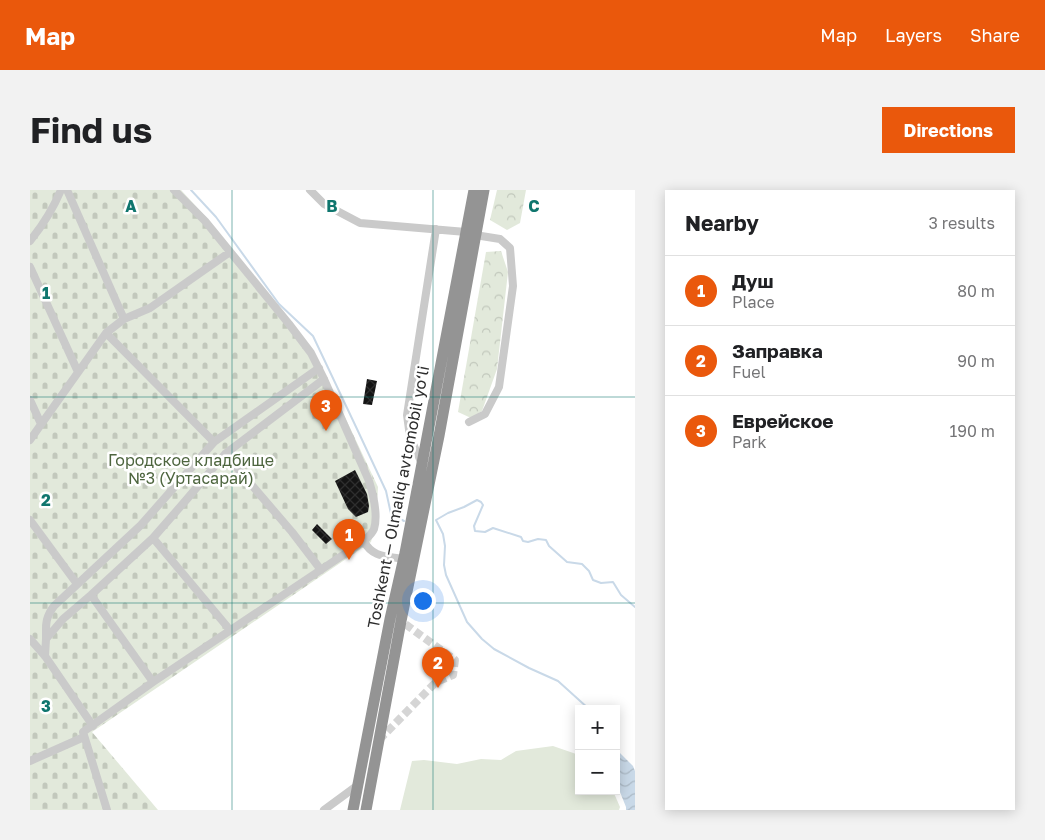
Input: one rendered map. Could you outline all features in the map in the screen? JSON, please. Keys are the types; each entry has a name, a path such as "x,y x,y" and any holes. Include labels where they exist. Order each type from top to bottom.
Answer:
{"highway":[{"name":"Toshkent — Olmaliq avtomobil yo‘li","path":"366,810 400,621 439,436 470,233 474,190"},
{"name":"Toshkent — Olmaliq avtomobil yo‘li","path":"353,810 390,619 404,559 470,233 484,190"}],"street":[{"path":"30,241 54,206 61,190"},
{"path":"67,190 124,319"},
{"path":"107,810 83,732 153,682 364,541 374,528 374,499 369,481 311,352 205,221 174,190"},
{"path":"310,190 324,204 360,223 470,233 500,239 510,248 513,286 499,387 485,414 469,422"},
{"path":"422,464 410,437 407,415 436,229"},
{"path":"30,440 106,333 124,319 150,308 230,252"},
{"path":"30,267 78,372"},
{"path":"106,333 214,442"},
{"path":"45,656 46,621 54,606 142,525 214,442 319,368"},
{"path":"46,639 63,619 153,538 225,454 324,379"},
{"path":"30,400 41,424"},
{"path":"225,454 292,532 321,570"},
{"path":"30,520 77,584"},
{"path":"153,538 230,630"},
{"path":"364,541 374,554 404,559"},
{"path":"91,595 153,682"},
{"path":"30,639 45,656 93,726"},
{"path":"30,761 84,737"},
{"path":"324,810 358,785"}],"green space":[{"name":"Городское кладбище №3 (Уртасарай)","path":"30,190 181,190 205,216 316,356 378,487 376,521 371,542 92,732 158,810 30,810"},
{"path":"497,190 526,190 520,223 507,230 490,220"},
{"path":"501,251 508,272 497,369 482,411 471,418 458,412 486,252"},
{"path":"553,746 575,754 575,795 615,795 620,807 619,810 400,810 412,761 424,760 457,764 481,759 501,760 516,751"}],"water":[{"path":"620,753 633,766 635,771 635,810 626,810 620,792"}],"building":[{"path":"367,379 377,381 372,405 363,404"},
{"path":"355,470 367,494 369,506 368,512 356,517 348,509 335,481"},
{"path":"317,524 332,539 326,544 312,530"}],"waterway":[{"path":"191,190 216,217 279,304 313,336 386,491 391,514 404,521"},
{"path":"585,705 558,681 494,649 467,622 446,575 443,534 436,520 477,500 483,505 474,526 475,531 485,532 493,528 521,537 523,541 546,540 549,546 567,562 582,564 589,571 593,580 601,583 613,582 621,595 635,607"}],"tunnel":[{"path":"379,740 436,682 453,675 455,660 401,621"}],"place":[{"name":"Еврейское","path":"326,431"},
{"name":"Душ","path":"349,560"},
{"name":"Заправка","path":"438,688"}]}
